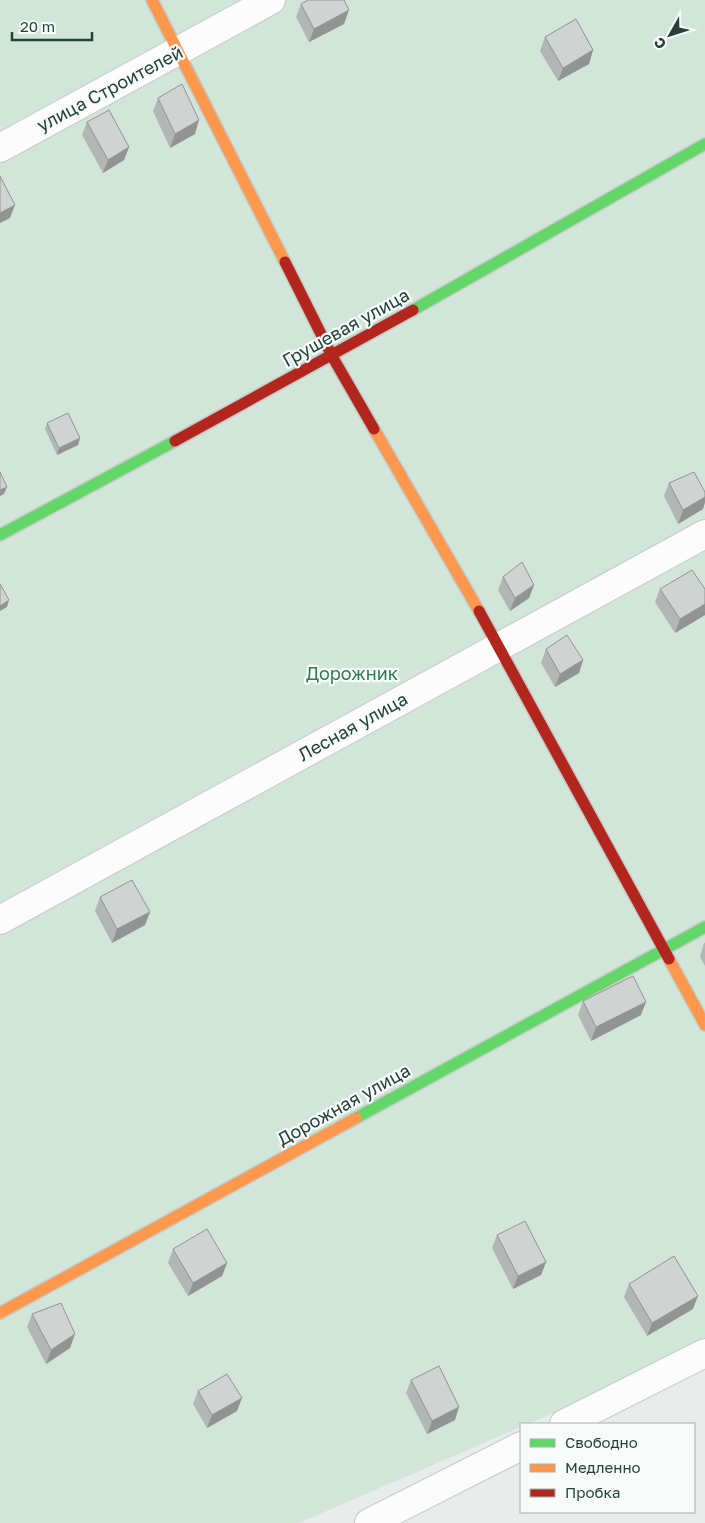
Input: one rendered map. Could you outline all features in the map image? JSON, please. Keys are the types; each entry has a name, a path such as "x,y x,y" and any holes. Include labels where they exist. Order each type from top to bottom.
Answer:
{"street":[{"path":"152,0 332,356 499,647 705,1025"},
{"name":"улица Строителей","path":"0,148 179,52 271,0"},
{"name":"Грушевая улица","path":"0,535 332,356 705,144"},
{"name":"Лесная улица","path":"0,920 705,534"},
{"name":"Дорожная улица","path":"0,1313 705,927"},
{"path":"566,1423 705,1353"},
{"path":"369,1523 520,1447"}],"green space":[{"name":"Дорожник","path":"0,0 705,0 705,1348 530,1423 520,1423 520,1427 299,1523 0,1523"}],"building":[{"path":"308,0 344,0 349,10 314,29 301,4"},
{"path":"576,19 593,50 563,68 545,37"},
{"path":"182,84 199,120 175,134 158,98"},
{"path":"109,110 129,147 108,160 87,122"},
{"path":"0,176 15,205 0,213"},
{"path":"68,413 80,438 59,448 47,423"},
{"path":"0,472 7,487 0,490"},
{"path":"694,472 705,492 705,497 683,510 669,483"},
{"path":"522,562 534,585 515,598 503,577"},
{"path":"692,570 705,589 705,604 680,619 660,589"},
{"path":"0,584 9,600 0,606"},
{"path":"567,635 583,660 560,674 546,649"},
{"path":"132,880 150,912 117,929 100,897"},
{"path":"633,976 646,1002 596,1027 583,1001"},
{"path":"525,1221 546,1262 518,1276 497,1235"},
{"path":"207,1229 227,1263 193,1283 173,1249"},
{"path":"674,1256 698,1296 652,1323 629,1284"},
{"path":"61,1303 75,1334 51,1350 32,1314"},
{"path":"439,1366 459,1407 432,1421 411,1380"},
{"path":"227,1374 242,1398 212,1415 198,1391"}],"traffic: fast":[{"path":"413,310 705,144"},
{"path":"0,535 175,441"},
{"path":"356,1118 705,927"}],"traffic: slow":[{"path":"152,0 285,262"},
{"path":"374,429 479,611"},
{"path":"669,959 705,1025"},
{"path":"0,1313 356,1118"}],"traffic: jam":[{"path":"285,262 332,356 374,429"},
{"path":"175,441 413,310"},
{"path":"479,611 669,959"}]}
